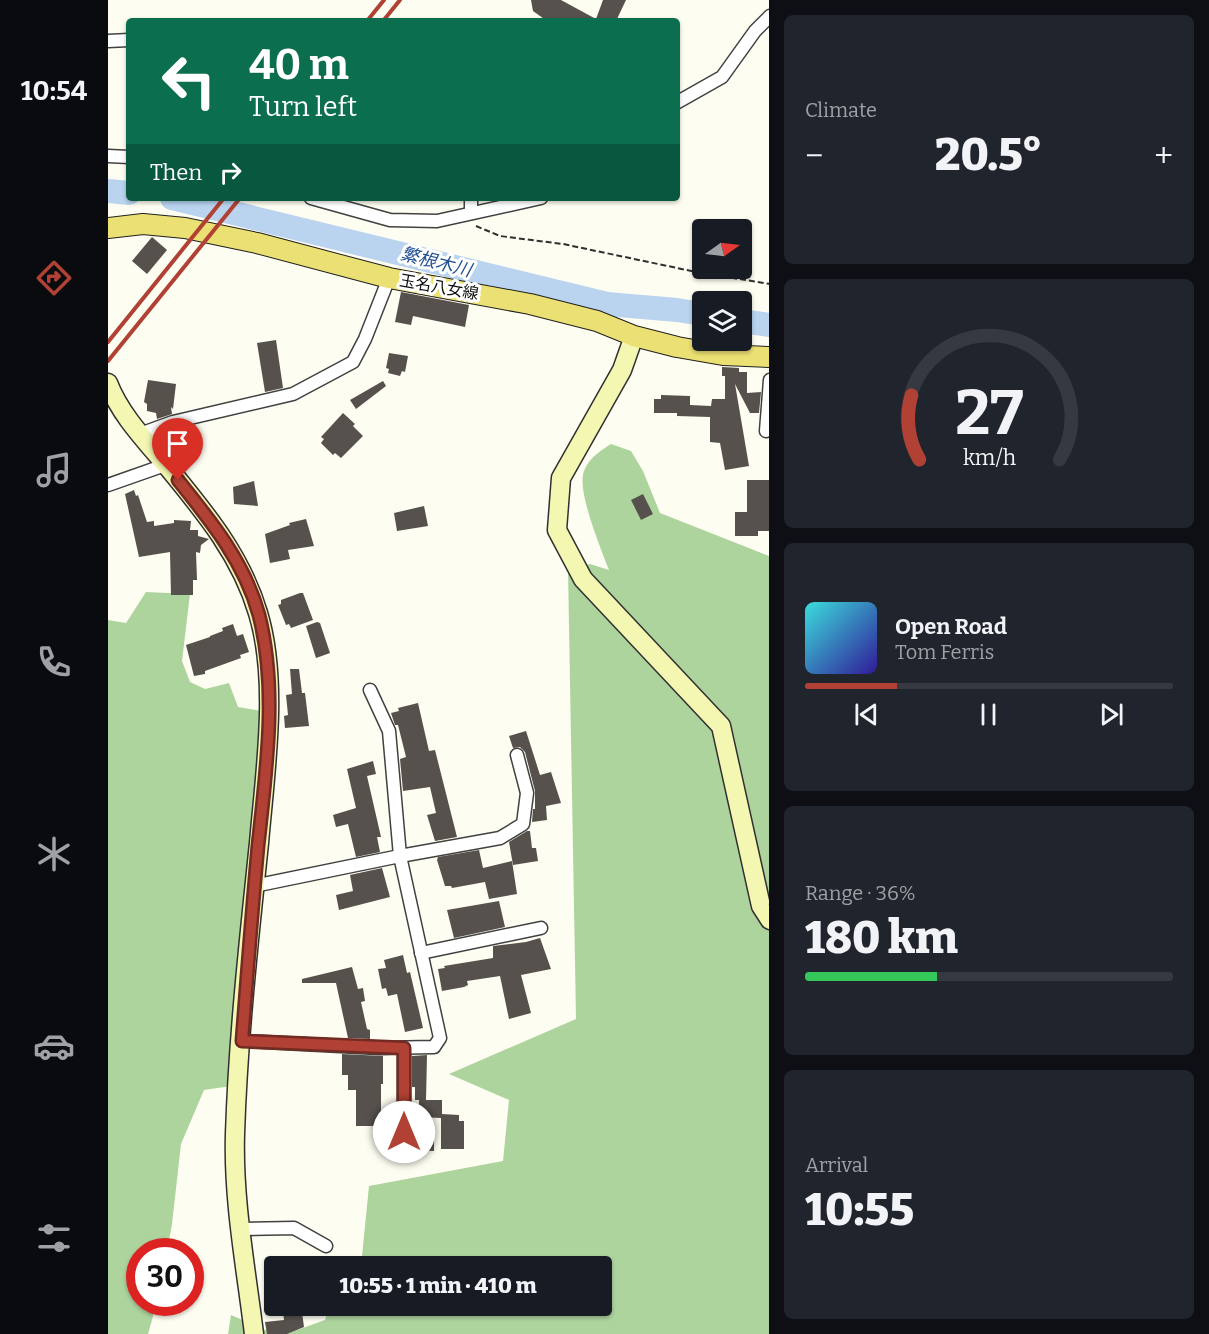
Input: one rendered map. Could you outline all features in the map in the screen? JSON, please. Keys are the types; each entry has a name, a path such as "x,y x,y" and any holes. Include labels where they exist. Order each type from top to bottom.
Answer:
{"main road":[{"name":"玉名八女線","path":"108,228 143,224 185,228 257,243 389,278 530,304 597,321 634,336 677,347 723,355 769,357"}],"street":[{"path":"680,101 722,77 755,31 769,17"},
{"path":"108,41 126,40"},
{"path":"108,156 126,157"},
{"path":"322,201 390,220 437,221 527,201"},
{"path":"471,201 471,213"},
{"path":"140,434 173,422 293,394 353,362 365,339 389,278"},
{"path":"634,336 622,370 561,478 557,530 583,579 722,726 761,906 769,918"},
{"path":"108,383 114,397 140,434 215,525 243,571 259,614 266,650 269,691 267,759 254,886 235,1135 237,1197 254,1334"},
{"path":"766,431 769,393"},
{"path":"108,485 165,465"},
{"path":"242,1041 404,1048 434,1047 440,1038 400,856 389,731 370,690"},
{"path":"254,886 500,838 523,824 527,793 517,755"},
{"path":"421,953 541,928"},
{"path":"404,1048 404,1132"},
{"path":"241,1229 294,1228 326,1246"}],"path":[{"path":"471,213 471,222 477,227 500,236 563,244 696,272 769,284"}],"green space":[{"path":"611,444 631,451 643,471 660,513 769,556 769,1334 286,1334 325,1320 326,1316 612,1316 612,1256 362,1256 369,1186 503,1161 509,1100 449,1074 576,1019 568,570 590,564 609,570 584,496 583,475 590,460"},
{"path":"146,592 190,594 182,661 190,682 205,689 229,683 238,707 268,712 238,1085 204,1090 181,1144 169,1238 126,1238 126,1316 153,1316 148,1334 108,1334 108,620 126,623"},
{"path":"231,1315 275,1334 228,1334"}],"building":[{"path":"531,0 561,0 594,18 543,18 533,11"},
{"path":"603,0 626,0 617,18 596,18"},
{"path":"152,237 167,250 147,274 132,261"},
{"path":"401,292 469,305 465,327 413,316 411,325 395,322"},
{"path":"276,340 283,388 265,392 257,343"},
{"path":"389,353 408,356 405,372 402,371 400,376 388,373 389,369 386,368"},
{"path":"722,367 739,368 739,372 747,372 747,393 761,392 759,413 750,413 735,384 749,466 725,470 720,443 710,442 710,417 654,413 654,399 661,399 661,395 690,396 690,405 711,406 712,399 725,399 725,376 722,376"},
{"path":"148,380 176,384 173,409 171,407 172,414 157,419 156,413 147,411 147,404 144,402"},
{"path":"383,381 386,386 356,409 350,400"},
{"path":"343,413 355,424 353,426 363,436 341,458 335,453 333,455 321,443 324,439 321,437"},
{"path":"747,480 769,480 769,531 758,531 758,536 735,536 735,512 747,512"},
{"path":"254,481 258,506 234,504 233,487"},
{"path":"134,490 136,496 138,495 147,522 154,521 154,526 174,523 174,520 191,521 190,530 198,530 198,536 209,539 201,545 200,553 196,552 197,580 193,580 193,595 171,595 170,552 139,557 125,494"},
{"path":"643,494 653,514 641,520 631,500"},
{"path":"424,506 428,526 397,531 394,513"},
{"path":"306,519 314,546 288,550 290,559 270,563 265,534 290,525 289,523"},
{"path":"303,593 313,620 291,628 289,624 286,625 278,605 281,604 281,600"},
{"path":"320,623 330,653 316,658 306,626"},
{"path":"233,624 237,636 243,634 249,652 240,655 241,658 205,671 205,674 194,676 186,645 210,637 223,631 222,628"},
{"path":"290,669 299,669 309,726 285,728 284,716 288,715 286,695 292,694"},
{"path":"418,703 429,751 435,750 457,837 435,841 427,815 436,813 430,787 403,791 400,759 406,757 398,725 395,725 391,713 399,711 398,708"},
{"path":"526,731 540,775 551,772 561,803 546,806 547,820 532,822 535,791 525,752 520,747 513,748 509,736"},
{"path":"373,761 376,774 367,776 381,837 377,837 380,852 356,857 348,824 336,827 333,815 356,808 347,769"},
{"path":"530,831 532,848 536,848 538,861 513,865 509,842"},
{"path":"479,850 483,868 512,861 517,894 489,899 485,882 452,888 445,886 438,857"},
{"path":"382,868 390,897 339,910 336,895 353,891 350,875"},
{"path":"499,901 505,927 454,938 447,910"},
{"path":"540,938 551,969 521,975 531,1013 509,1019 500,976 467,981 468,985 464,987 442,991 438,969 493,958 493,946"},
{"path":"403,955 407,973 410,972 423,1028 405,1032 397,994 388,996 386,988 382,989 378,969 386,968 384,960"},
{"path":"352,967 358,989 363,988 365,1001 361,1002 367,1029 370,1030 370,1039 348,1038 336,983 302,983 302,979"},
{"path":"342,1054 383,1056 381,1126 356,1126 356,1090 348,1090 348,1075 342,1075"},
{"path":"427,1055 426,1100 415,1100 415,1087 412,1087 412,1056"},
{"path":"419,1100 442,1100 442,1114 459,1115 459,1121 464,1121 464,1149 441,1149 441,1118 419,1117"},
{"path":"400,1140 434,1140 434,1151 399,1150"},
{"path":"283,1316 302,1316 304,1327 287,1334 267,1334 265,1322 284,1320"}],"waterway":[{"name":"繁根木川","path":"108,191 126,193"},
{"name":"繁根木川","path":"184,201 607,304 692,312"},
{"name":"繁根木川","path":"752,323 769,325"}],"railway":[{"path":"369,18 384,0"},
{"path":"385,18 400,0"},
{"path":"108,342 222,201"},
{"path":"108,361 238,201"}],"route":[{"path":"178,480 215,525 243,571 259,614 266,650 269,691 267,759 242,1041 404,1048 404,1132"}]}
